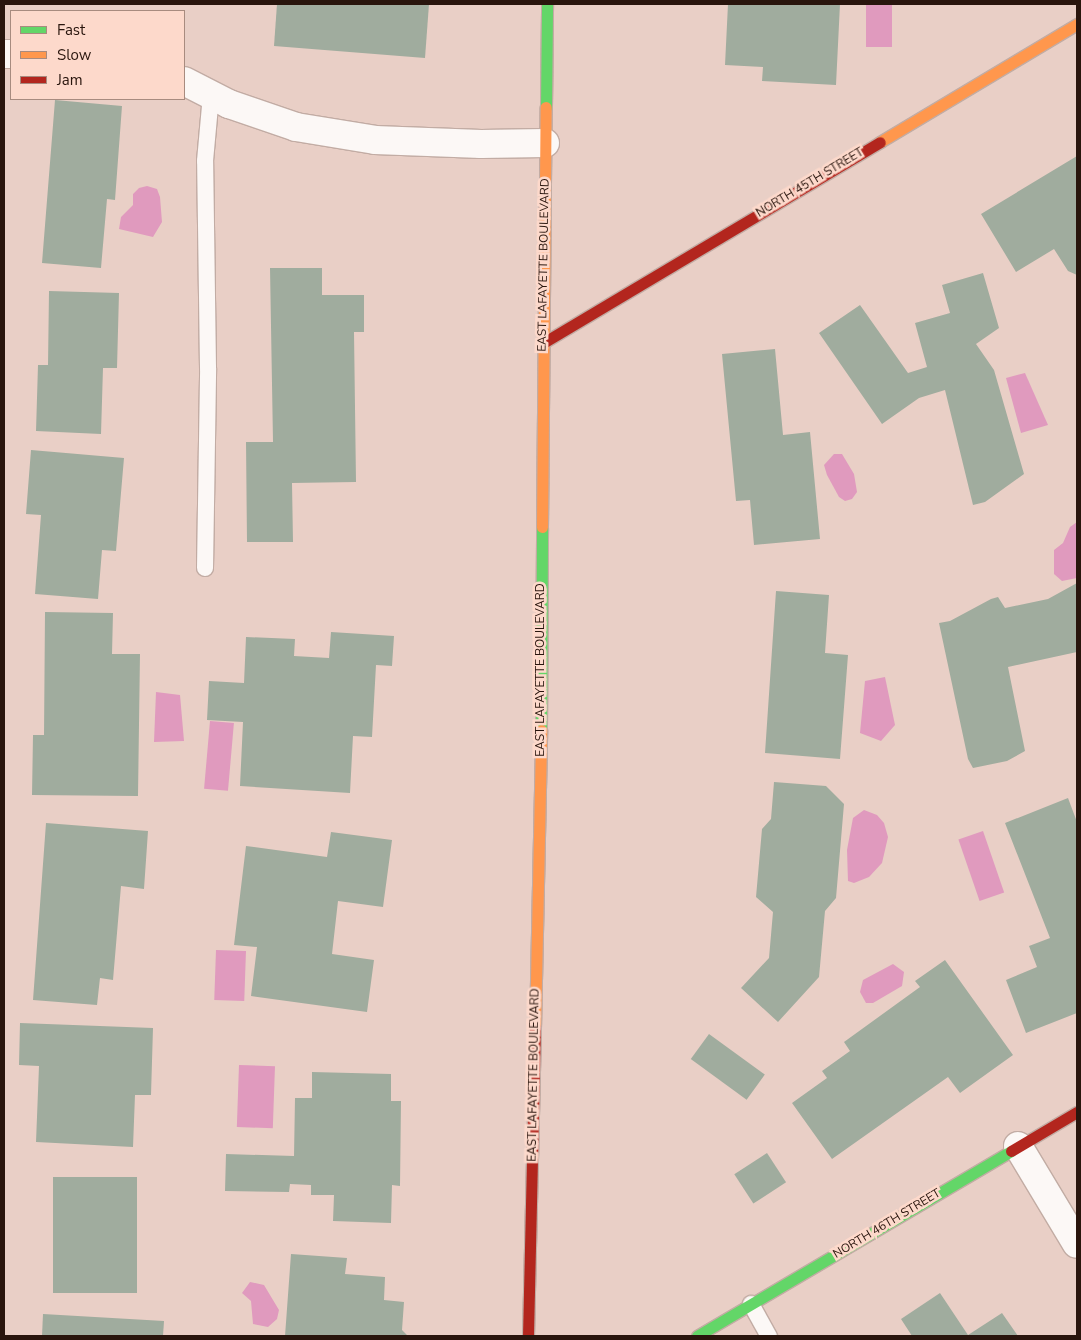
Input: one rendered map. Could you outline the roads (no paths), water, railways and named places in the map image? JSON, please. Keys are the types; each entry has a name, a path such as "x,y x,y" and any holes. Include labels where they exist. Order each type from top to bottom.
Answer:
{"street":[{"name":"EAST LAFAYETTE BOULEVARD","path":"528,1336 540,804 547,4"},
{"name":"NORTH 45TH STREET","path":"543,343 1077,24"},
{"path":"185,82 211,95 296,127 376,140 481,144 545,143"},
{"name":"NORTH 46TH STREET","path":"697,1336 1077,1112"},
{"path":"1018,1146 1077,1244"}],"lane":[{"path":"205,568 208,368 205,161 211,95"},
{"path":"751,1304 768,1336"}]}
